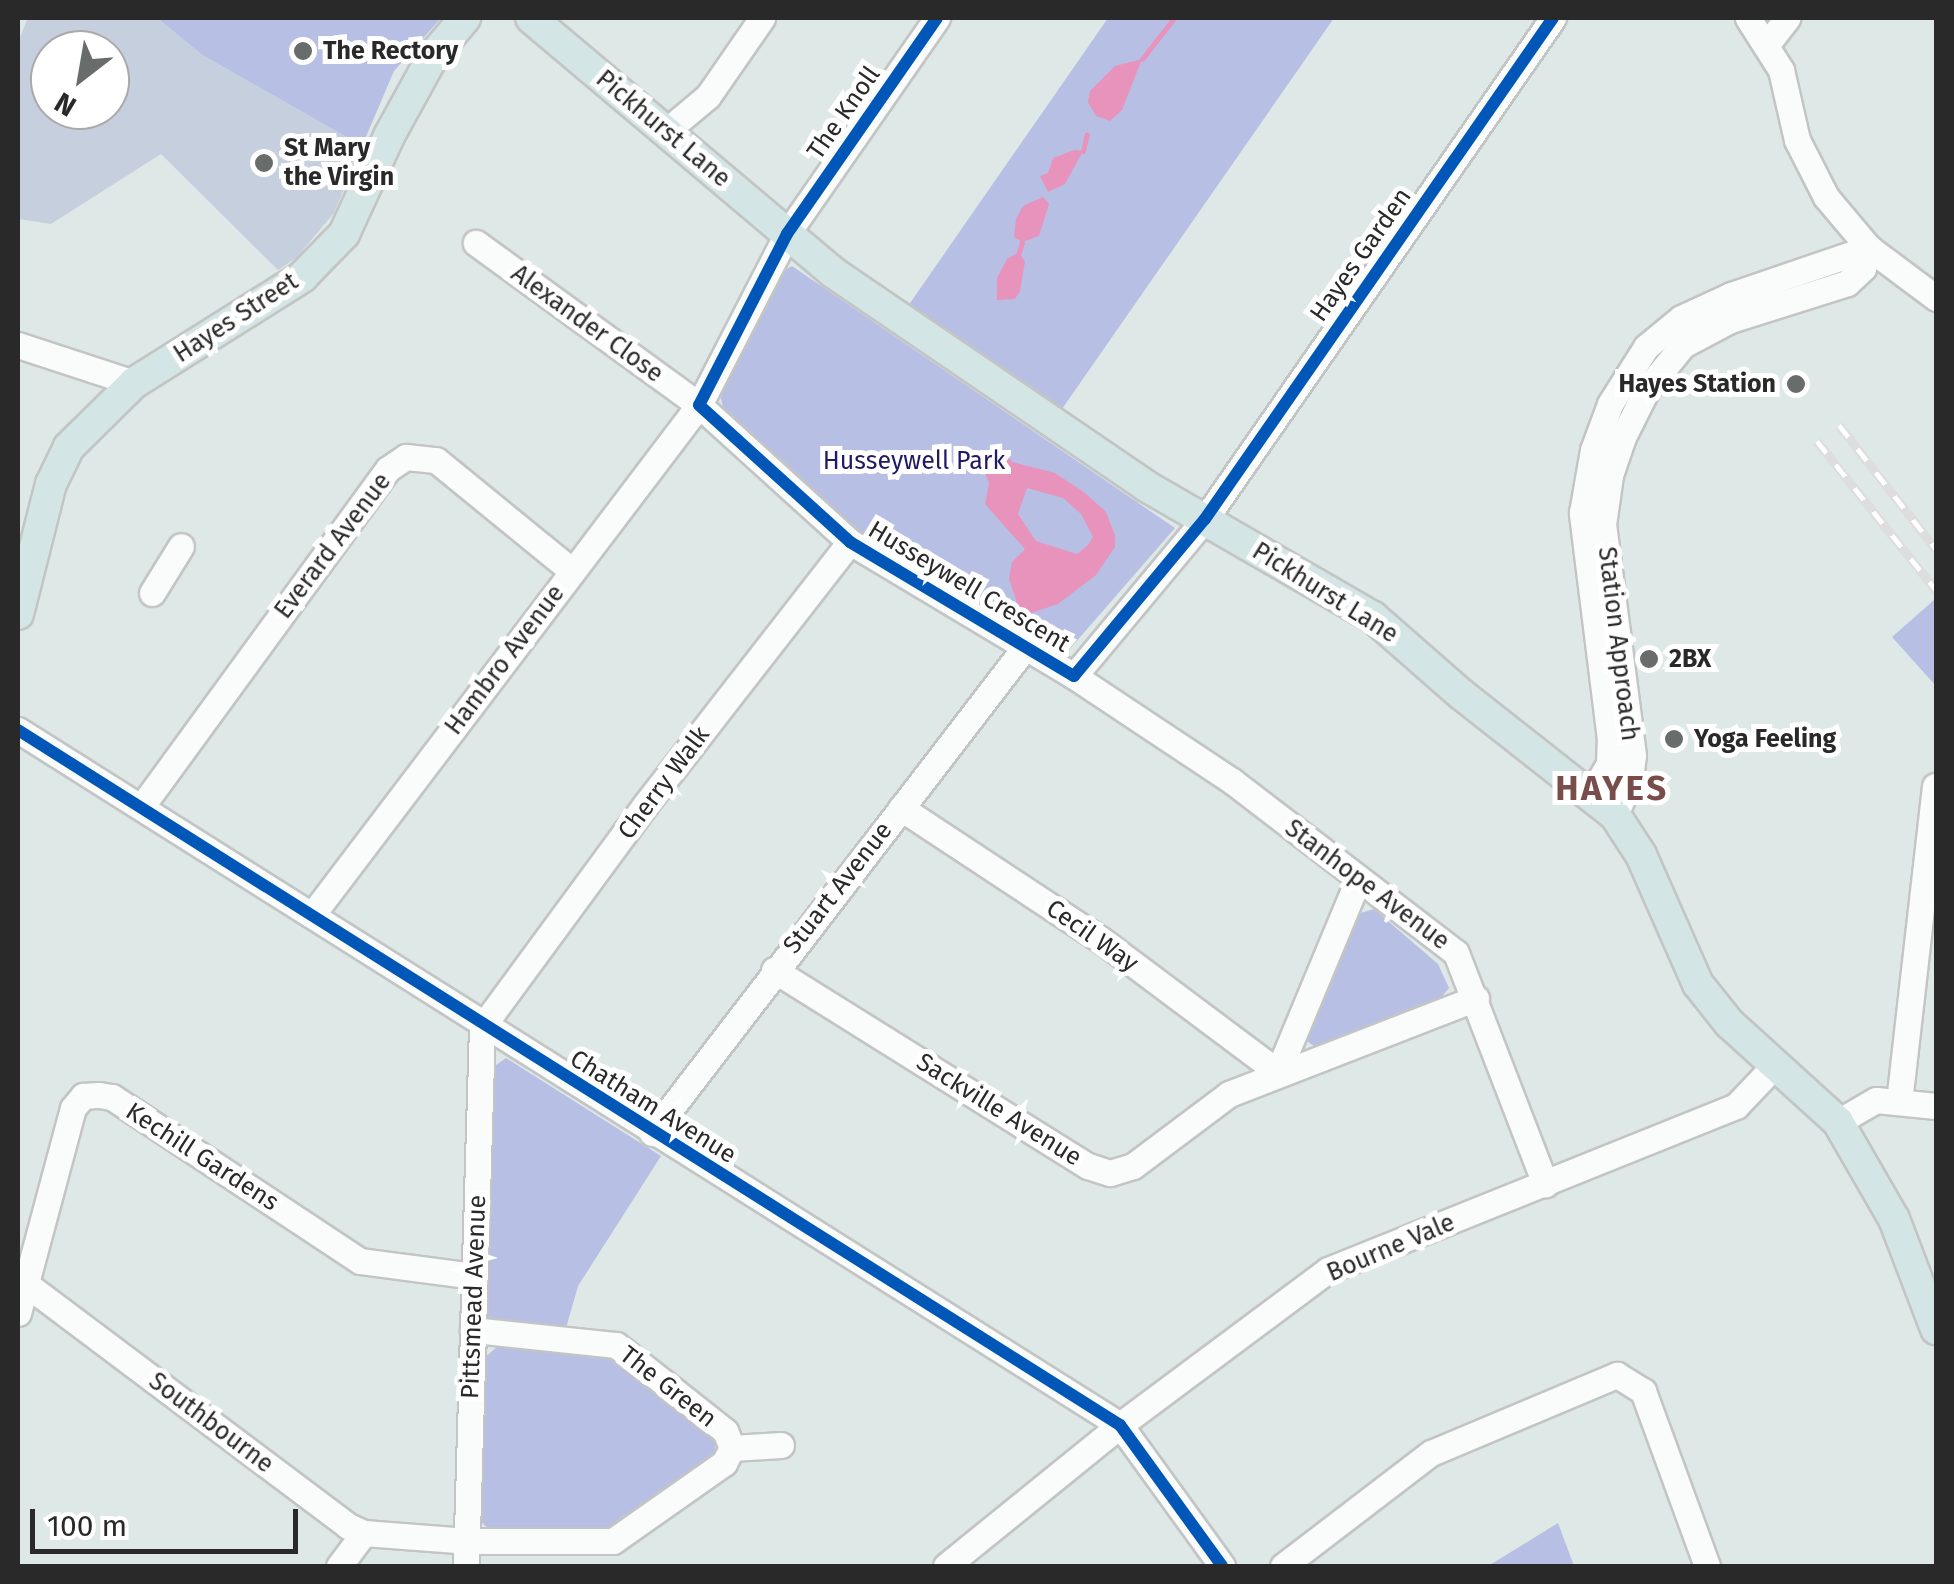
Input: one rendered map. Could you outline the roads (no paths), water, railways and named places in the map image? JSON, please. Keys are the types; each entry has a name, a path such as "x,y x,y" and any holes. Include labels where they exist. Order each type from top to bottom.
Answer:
{"main road":[{"name":"Hayes Street","path":"18,614 59,466 69,447 134,383 302,277 344,234 424,72 447,35 465,18"},
{"name":"Pickhurst Lane","path":"531,18 834,273 1024,404 1205,519 1373,618 1469,701 1615,815 1641,854 1698,984 1729,1023 1838,1122 1894,1218 1936,1329"}],"street":[{"path":"665,132 708,96 762,18"},
{"name":"The Knoll","path":"787,234 938,18"},
{"name":"Hayes Garden","path":"1205,519 1554,18"},
{"path":"1748,18 1780,70 1796,140 1810,170 1869,248 1936,298"},
{"path":"1766,44 1787,18"},
{"path":"699,405 787,234"},
{"name":"Alexander Close","path":"476,243 699,405"},
{"name":"Station Approach","path":"1591,794 1608,764 1610,739 1582,513 1593,450 1610,404 1646,347 1681,318 1731,295 1869,248"},
{"name":"Station Approach","path":"1615,815 1630,779 1633,756 1606,570 1604,510 1610,475 1628,426 1664,366 1693,338 1730,320 1846,283 1863,268 1869,248"},
{"path":"18,345 134,383"},
{"name":"Husseywell Crescent","path":"699,405 850,542 1074,676 1205,519"},
{"name":"Hambro Avenue","path":"312,915 699,405"},
{"name":"Everard Avenue","path":"142,806 388,470 406,456 436,460 572,571"},
{"name":"Cherry Walk","path":"482,1027 645,805 850,542"},
{"path":"152,594 181,546"},
{"name":"Stuart Avenue","path":"652,1133 1026,646"},
{"name":"Stanhope Avenue","path":"1074,676 1232,781 1456,953 1476,998 1506,1093 1545,1184"},
{"name":"Chatham Avenue","path":"18,730 482,1027 1120,1425 1222,1566"},
{"path":"1898,1102 1935,786"},
{"name":"Cecil Way","path":"901,808 1100,939 1278,1072"},
{"path":"1278,1072 1358,880"},
{"name":"Sackville Avenue","path":"774,970 1088,1166 1110,1173 1133,1166 1228,1094 1476,998"},
{"name":"Pittsmead Avenue","path":"466,1554 482,1027"},
{"name":"Bourne Vale","path":"946,1566 1120,1425 1328,1270 1736,1106 1776,1064"},
{"name":"Kechill Gardens","path":"18,1314 74,1108 83,1096 112,1097 360,1261 474,1276"},
{"path":"1838,1122 1876,1100 1936,1106"},
{"name":"Southbourne","path":"26,1284 348,1526 364,1533 466,1554"},
{"name":"The Green","path":"466,1554 613,1541 724,1463 732,1448 725,1430 616,1345 473,1330"},
{"path":"1283,1566 1430,1453 1617,1375 1643,1391 1707,1566"},
{"name":"The Green","path":"732,1448 780,1445"},
{"path":"339,1566 364,1533"}],"waterway":[{"path":"1142,59 1174,18"},
{"path":"1083,151 1087,134"},
{"path":"1019,252 1022,242"}],"railway":[{"path":"1839,425 1936,549"},
{"path":"1817,441 1936,590"}],"place":[{"name":"The Rectory","path":"303,51"},
{"name":"St Mary the Virgin","path":"264,163"},
{"name":"Hayes Station","path":"1796,384"},
{"name":"2BX","path":"1649,659"},
{"name":"Yoga Feeling","path":"1674,739"}],"district":[{"name":"HAYES","path":"1612,788"}],"park label":[{"name":"Husseywell Park","path":"914,461"}]}
